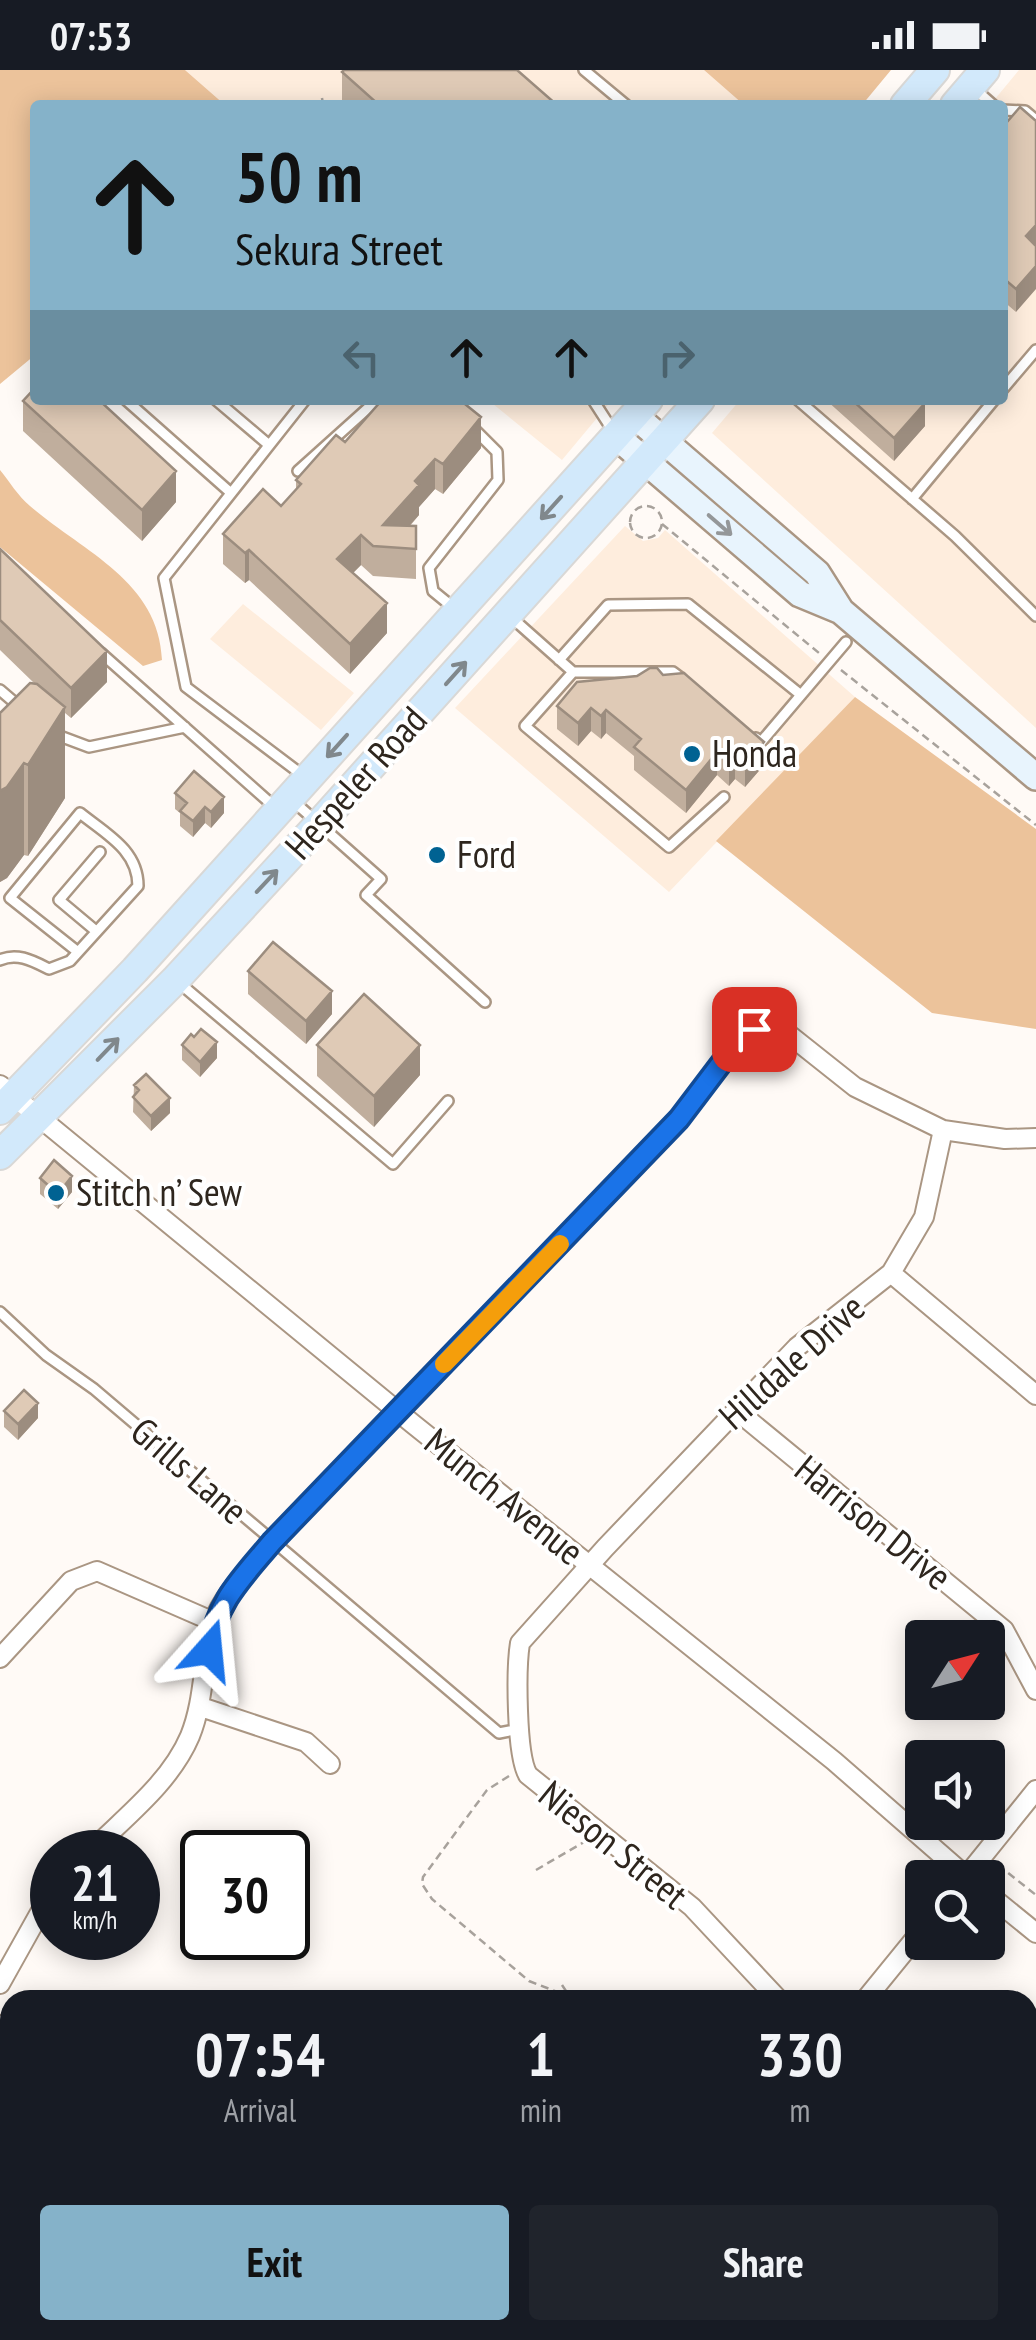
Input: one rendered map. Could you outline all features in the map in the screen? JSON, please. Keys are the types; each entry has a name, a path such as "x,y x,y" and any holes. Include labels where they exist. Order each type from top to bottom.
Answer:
{"main road":[{"path":"909,100 935,70"},
{"name":"Hespeler Road","path":"0,1155 175,980 320,824 695,405"},
{"path":"631,413 654,451 817,573 841,611 1035,774"},
{"name":"Hespeler Road","path":"4,1097 135,970 458,612 631,413"}],"street":[{"path":"112,1830 170,1772 188,1740 201,1707 214,1622 232,1590 272,1542 679,1119 726,1057 754,1029 787,1033 855,1086 943,1130 1004,1139 1036,1138"},
{"name":"Munch Avenue","path":"4,1097 40,1118 398,1412 834,1761 947,1860"},
{"name":"Hilldale Drive","path":"589,1566 797,1347 890,1273 924,1217 943,1130"},
{"path":"890,1273 1036,1395"},
{"name":"Harrison Drive","path":"736,1410 1004,1630 1036,1690"},
{"name":"Nieson Street","path":"589,1566 520,1644 517,1661 524,1768 692,1908 770,1990"},
{"path":"0,1658 71,1581 97,1571 214,1622"},
{"path":"201,1707 306,1742 330,1764"},
{"path":"980,1860 1036,1790"},
{"path":"1005,1908 1036,1933"},
{"path":"0,1984 30,1930"},
{"path":"874,1990 905,1951"}],"lane":[{"path":"584,70 620,100"},
{"path":"1008,110 1025,111 1036,120"},
{"path":"1008,383 1036,350"},
{"path":"132,405 232,492"},
{"path":"222,405 269,445"},
{"path":"290,405 296,410"},
{"path":"300,405 164,578 186,687 320,824 381,879 366,894 485,1002"},
{"path":"298,471 371,405"},
{"path":"804,405 912,499 1036,616"},
{"path":"912,499 990,405"},
{"path":"458,612 432,591 429,568 498,480 497,452 470,426"},
{"path":"560,660 608,605 688,604 801,695"},
{"path":"509,615 573,672 674,672 688,684"},
{"path":"746,730 760,742 846,642"},
{"path":"91,644 185,728 292,796"},
{"path":"573,672 525,726 669,847 724,797"},
{"path":"0,690 36,721"},
{"path":"47,731 89,747 185,728"},
{"path":"0,960 8,956 29,959 49,969 70,961 138,886 138,870 127,850 80,813 10,898 78,952"},
{"path":"96,930 59,900 100,852"},
{"path":"175,980 393,1164 448,1101"},
{"name":"Grills Lane","path":"0,1312 46,1355 94,1389 498,1733 520,1730"}],"path":[{"path":"662,524 658,533 649,538 632,530 630,519 636,510 651,505 660,514 662,524 1036,825"},
{"path":"524,1768 487,1790 423,1877 422,1884 432,1899 529,1982 552,1990"},
{"path":"536,1870 570,1852 595,1830"},
{"path":"1005,1872 1036,1895"},
{"path":"562,1985 565,1990"}],"shaded area":[{"path":"0,70 185,70 219,100 30,100 30,359 0,384"},
{"path":"185,70 704,70 738,100 219,100"},
{"path":"704,70 891,70 866,100 738,100"},
{"path":"1019,70 1036,70 1036,728 712,433 736,405 1008,405 1008,100 994,100"},
{"path":"494,405 608,405 562,460"},
{"path":"0,470 30,506 133,588 158,633 162,660 143,666 0,547"},
{"path":"625,526 643,541 658,538 665,530 855,697 669,892 455,708"},
{"path":"243,604 354,693 321,730 210,639"},
{"path":"855,697 1036,829 1036,1029 932,1013 716,841"}],"building":[{"path":"517,70 551,100 373,100 342,72"},
{"path":"1020,107 1036,121 1036,225 1026,236 1036,246 1036,266 1016,289 1008,282 1008,121"},
{"path":"30,393 30,405 104,405 176,471 142,510 23,401"},
{"path":"378,405 466,405 481,417 443,464 435,459 415,481 419,485 383,525 416,526 416,549 373,546 361,535 337,559 387,603 350,644 249,550 245,553 223,534 263,489 281,506 301,484 296,480 336,435 345,442"},
{"path":"858,405 923,405 894,438"},
{"path":"0,549 107,651 71,688 0,620"},
{"name":"Honda","path":"657,668 663,675 684,673 764,742 745,764 735,756 729,763 717,752 686,790 634,747 641,739 606,710 601,716 591,708 578,723 557,706 577,682 637,676"},
{"path":"30,683 37,684 65,707 28,765 24,763 0,791 0,713"},
{"path":"194,771 224,797 211,812 205,807 193,821 180,811 187,803 175,793"},
{"path":"273,942 332,991 306,1021 248,971"},
{"path":"364,994 420,1045 374,1096 317,1045"},
{"path":"201,1029 217,1042 200,1062 182,1045"},
{"path":"146,1074 170,1098 151,1116 133,1097 139,1090 134,1085"},
{"path":"54,1160 72,1176 58,1194 40,1178"},
{"path":"24,1390 38,1403 18,1424 4,1411"}],"slow traffic":[{"path":"444,1364 560,1244"}],"place":[{"name":"Honda","path":"692,754"},
{"name":"Ford","path":"437,855"},
{"name":"Stitch n’ Sew","path":"56,1193"}],"route":[{"path":"209,1650 214,1622 232,1590 272,1542 679,1119 726,1057 754,1029"}]}
